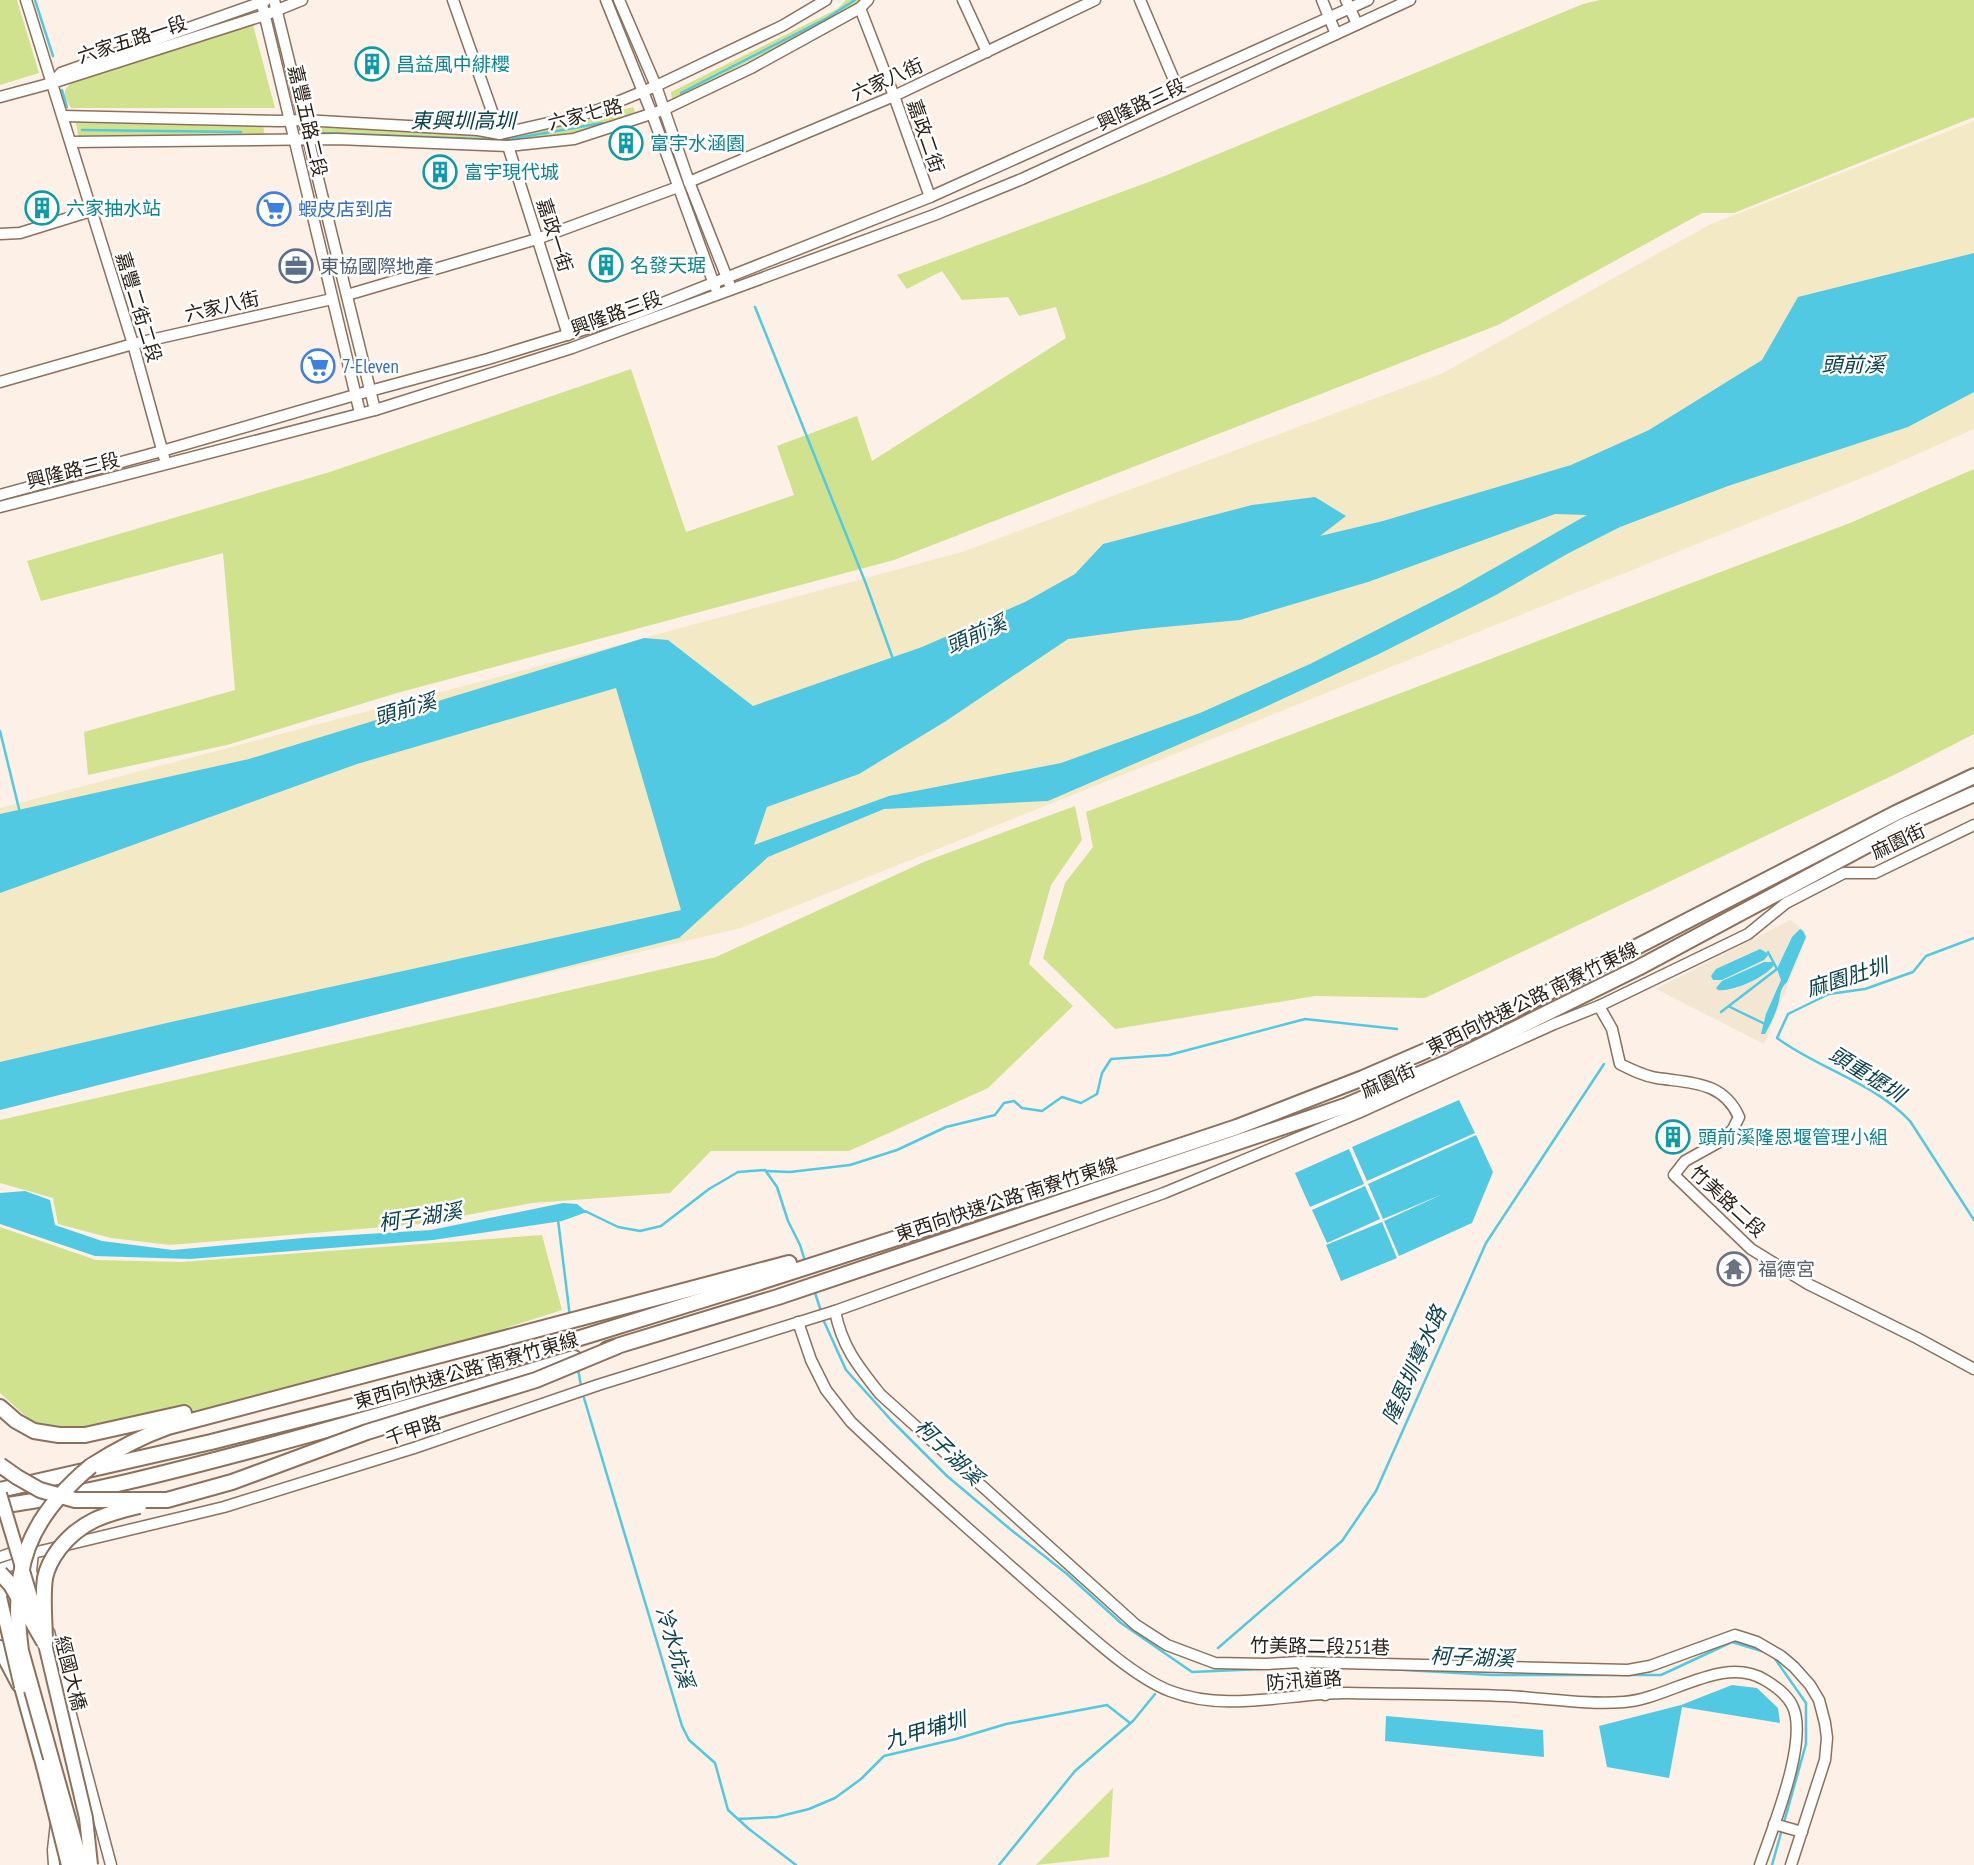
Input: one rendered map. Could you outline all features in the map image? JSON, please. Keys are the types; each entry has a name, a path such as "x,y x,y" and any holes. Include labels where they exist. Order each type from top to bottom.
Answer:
{"highway":[{"name":"東西向快速公路 南寮竹東線","path":"0,1492 250,1432 391,1404 618,1346 778,1297 1345,1106 1448,1062 1638,968 1974,776"},
{"name":"東西向快速公路 南寮竹東線","path":"0,1506 169,1472 391,1404 608,1330 1237,1127 1375,1073 1483,1026 1900,820 1974,794"},
{"path":"81,1865 21,1651 17,1588 24,1554 38,1525 71,1483 113,1451 168,1427 813,1257 892,1239"},
{"path":"45,1644 45,1577 54,1556 69,1536 86,1523 109,1513 232,1482 367,1432 536,1380 618,1346"},
{"path":"0,1407 16,1421 34,1431 85,1435 228,1404 275,1398"},
{"path":"0,1465 40,1490 75,1500 167,1500"},
{"path":"0,1571 45,1644"},
{"path":"0,1648 21,1687"}],"main road":[{"name":"經國大橋","path":"0,1492 45,1644 86,1818 91,1865"},
{"path":"0,1597 68,1865"},
{"path":"44,1766 57,1865"},
{"path":"86,1818 99,1865"}],"street":[{"name":"嘉豐二街二段","path":"26,0 133,344 166,464"},
{"name":"嘉豐五路二段","path":"274,0 375,410"},
{"name":"六家五路一段","path":"0,97 265,15 302,0"},
{"path":"453,0 500,134"},
{"path":"606,0 643,91 657,112 689,182 732,290"},
{"path":"619,0 656,86 657,112 678,187 716,295"},
{"name":"六家七路","path":"63,116 289,122 303,120 478,130 500,134 598,110 656,86 782,26 826,0"},
{"name":"六家七路","path":"71,142 337,139 508,146 574,139 657,112 751,68 859,8 868,0"},
{"path":"963,0 987,52"},
{"name":"六家八街","path":"689,182 894,96 1095,0"},
{"path":"1140,0 1177,87"},
{"path":"1322,0 1336,34"},
{"name":"興隆路三段","path":"0,495 488,359 635,314 930,197 1330,18 1348,4 1368,0"},
{"name":"興隆路三段","path":"0,507 375,410 572,348 934,215 1022,179 1410,0"},
{"name":"六家五路一段","path":"52,83 61,73 263,1"},
{"name":"嘉豐五路二段","path":"263,1 289,122 360,413"},
{"path":"1348,4 1357,24"},
{"name":"嘉政二街","path":"859,8 930,197"},
{"name":"嘉政一街","path":"508,146 568,335"},
{"path":"347,295 537,239 678,187"},
{"path":"0,234 20,233 92,211"},
{"name":"六家八街","path":"0,382 133,344 332,299"},
{"name":"麻園街","path":"798,1322 1164,1193 1358,1113 1599,1006 1748,934 1786,903 1844,873 1875,873 1974,825"},
{"name":"竹美路二段","path":"1599,1006 1612,1029 1620,1064 1656,1078 1701,1085 1723,1094 1733,1104 1739,1117 1733,1129 1721,1142 1685,1161 1674,1175 1729,1229 1751,1249 1808,1284 1974,1369"},
{"name":"竹美路二段251巷","path":"835,1311 839,1332 856,1364 880,1394 1136,1625 1167,1645 1215,1662 1629,1670 1650,1666 1735,1635 1757,1642 1787,1662 1810,1685 1819,1700 1825,1723 1825,1760 1791,1865"},
{"name":"千甲路","path":"0,1556 15,1552 33,1553 224,1507 414,1448 598,1385 798,1322"},
{"name":"防汛道路","path":"798,1322 811,1360 826,1390 851,1422 1054,1605 1140,1675 1169,1691 1203,1700 1262,1701 1325,1695 1506,1696 1620,1703 1651,1697 1720,1672 1755,1674 1791,1702 1796,1723 1795,1754 1760,1865"},
{"path":"33,1553 32,1571 40,1606 111,1865"},
{"name":"千甲路","path":"0,1571 33,1553"},
{"path":"0,1622 7,1610 27,1602 40,1606"},
{"path":"0,1622 11,1625 33,1618 40,1606"},
{"path":"0,1622 37,1722 58,1802 53,1850 57,1865"},
{"path":"1300,1662 1325,1695"},
{"path":"1774,1824 1802,1832"},
{"path":"53,1850 74,1840 104,1842"}],"shaded area":[{"path":"1790,920 1804,930 1807,937 1764,1044 1656,989"}],"green space":[{"path":"0,0 17,0 39,73 0,85"},
{"path":"846,0 862,0 672,101 671,92 837,9"},
{"path":"1600,0 1974,0 1974,117 1734,213 1702,213 1498,325 894,560 397,693 227,745 88,775 84,732 235,690 223,553 41,601 27,561 330,472 631,369 686,532 794,495 777,446 857,416 872,461 1066,338 1056,307 1019,316 1008,297 962,300 942,271 907,289 897,275 1162,177 1583,4"},
{"path":"253,25 275,108 71,108 65,97 65,90 76,80"},
{"path":"633,107 636,115 573,136 507,143 315,137 312,126 505,135 574,124"},
{"path":"76,123 263,125 265,137 78,136"},
{"path":"1974,469 1974,734 1900,772 1425,998 1315,996 1115,1029 1043,958 1065,883 1093,847 1086,812 1850,523"},
{"path":"1075,806 1082,840 1051,885 1029,964 1073,1006 988,1088 849,1151 711,1151 670,1193 532,1203 419,1224 170,1245 111,1238 58,1224 53,1198 0,1183 0,1120 716,957 926,861"},
{"path":"0,1227 96,1260 181,1262 542,1235 562,1310 458,1343 276,1394 92,1431 32,1422 0,1393"},
{"path":"1113,1788 1109,1857 1036,1865"}],"sand":[{"path":"1974,121 1974,429 1879,471 741,928 0,1101 0,808 962,552 1443,373 1709,225"}],"water":[{"name":"頭前溪","path":"1974,253 1974,392 1908,427 1728,486 1620,527 1496,595 1379,654 1261,709 1048,801 884,809 768,857 679,938 0,1110 0,1062 681,910 616,688 357,764 0,893 0,814 249,759 644,638 668,640 753,706 922,647 1025,602 1075,574 1103,544 1252,505 1315,497 1346,516 1320,536 1383,521 1571,465 1649,430 1762,360 1798,297","holes":["1555,514 1587,515 1459,588 1310,664 1200,713 1061,763 889,796 754,845 767,807 859,774 946,721 1068,639 1240,620 1368,582"]},
{"path":"1800,929 1806,937 1781,990 1772,1020 1765,1034 1761,1034 1766,1014 1781,980 1777,969 1792,937"},
{"path":"1760,949 1769,954 1764,960 1722,980 1713,980 1711,976 1716,969"},
{"path":"1764,962 1773,962 1774,965 1757,979 1732,989 1716,988 1722,981"},
{"path":"1459,1100 1475,1133 1367,1181 1352,1147"},
{"path":"1476,1135 1493,1172 1472,1223 1399,1256 1384,1221 1443,1194 1383,1219 1368,1184"},
{"path":"1349,1149 1364,1184 1310,1207 1295,1173"},
{"path":"1365,1186 1380,1219 1327,1243 1312,1210"},
{"path":"25,1191 50,1200 55,1225 102,1241 173,1250 431,1230 563,1203 577,1204 587,1212 562,1221 433,1240 190,1259 95,1256 0,1224 0,1193"},
{"path":"1382,1222 1397,1258 1341,1281 1326,1245"},
{"path":"1732,1685 1757,1688 1778,1708 1780,1723 1682,1707 1669,1778 1607,1767 1599,1726 1681,1705"},
{"path":"1386,1716 1543,1730 1544,1757 1385,1741"}],"waterway":[{"name":"東興圳高圳","path":"35,0 53,56"},
{"name":"東興圳高圳","path":"681,93 827,18 855,0"},
{"name":"東興圳高圳","path":"62,90 67,107"},
{"name":"東興圳高圳","path":"323,133 505,140 602,123"},
{"name":"東興圳高圳","path":"82,130 241,132"},
{"path":"755,307 866,584 893,659"},
{"path":"0,731 20,813"},
{"name":"頭重壢圳","path":"1974,938 1926,956 1913,972 1865,989 1829,994 1788,1014 1777,1038 1810,1059 1880,1096 1910,1121 1974,1220"},
{"path":"1721,1012 1777,969 1768,952"},
{"path":"1730,1007 1765,1024"},
{"path":"766,1171 790,1172 850,1165 897,1150 946,1127 995,1115 1004,1103 1014,1101 1022,1108 1042,1111 1062,1097 1081,1103 1097,1094 1102,1073 1111,1059 1169,1055 1305,1019 1397,1029"},
{"name":"隆恩圳導水路","path":"1218,1648 1342,1541 1376,1491 1486,1243 1604,1064"},
{"name":"柯子湖溪","path":"585,1211 618,1227 640,1231 661,1226 709,1189 738,1172 765,1170 777,1187 805,1261"},
{"name":"冷水坑溪","path":"558,1220 570,1317"},
{"name":"柯子湖溪","path":"814,1290 821,1311"},
{"name":"柯子湖溪","path":"822,1317 846,1370 891,1420 947,1476 1067,1574 1121,1623 1192,1672 1262,1669"},
{"name":"冷水坑溪","path":"578,1369 581,1386"},
{"name":"冷水坑溪","path":"584,1398 682,1726 689,1740 715,1763 728,1810 796,1865"},
{"name":"柯子湖溪","path":"1388,1669 1492,1675 1661,1675 1732,1642 1768,1653"},
{"name":"柯子湖溪","path":"1772,1865 1806,1744 1806,1703 1773,1656"},
{"name":"隆恩圳導水路","path":"999,1865 1075,1771 1133,1721 1155,1694"},
{"name":"九甲埔圳","path":"738,1819 777,1817 809,1809 835,1798 861,1779 884,1756 1006,1724 1107,1705 1130,1723"}],"place":[{"name":"昌益風中緋櫻","path":"372,64"},
{"name":"富宇水涵園","path":"626,143"},
{"name":"富宇現代城","path":"440,172"},
{"name":"六家抽水站","path":"42,208"},
{"name":"蝦皮店到店","path":"274,209"},
{"name":"名發天琚","path":"606,265"},
{"name":"東協國際地產","path":"296,266"},
{"name":"7-Eleven","path":"318,366"},
{"name":"頭前溪隆恩堰管理小組","path":"1673,1137"},
{"name":"福德宮","path":"1734,1269"}],"water label":[{"name":"麻園肚圳","path":"1847,977"}]}
